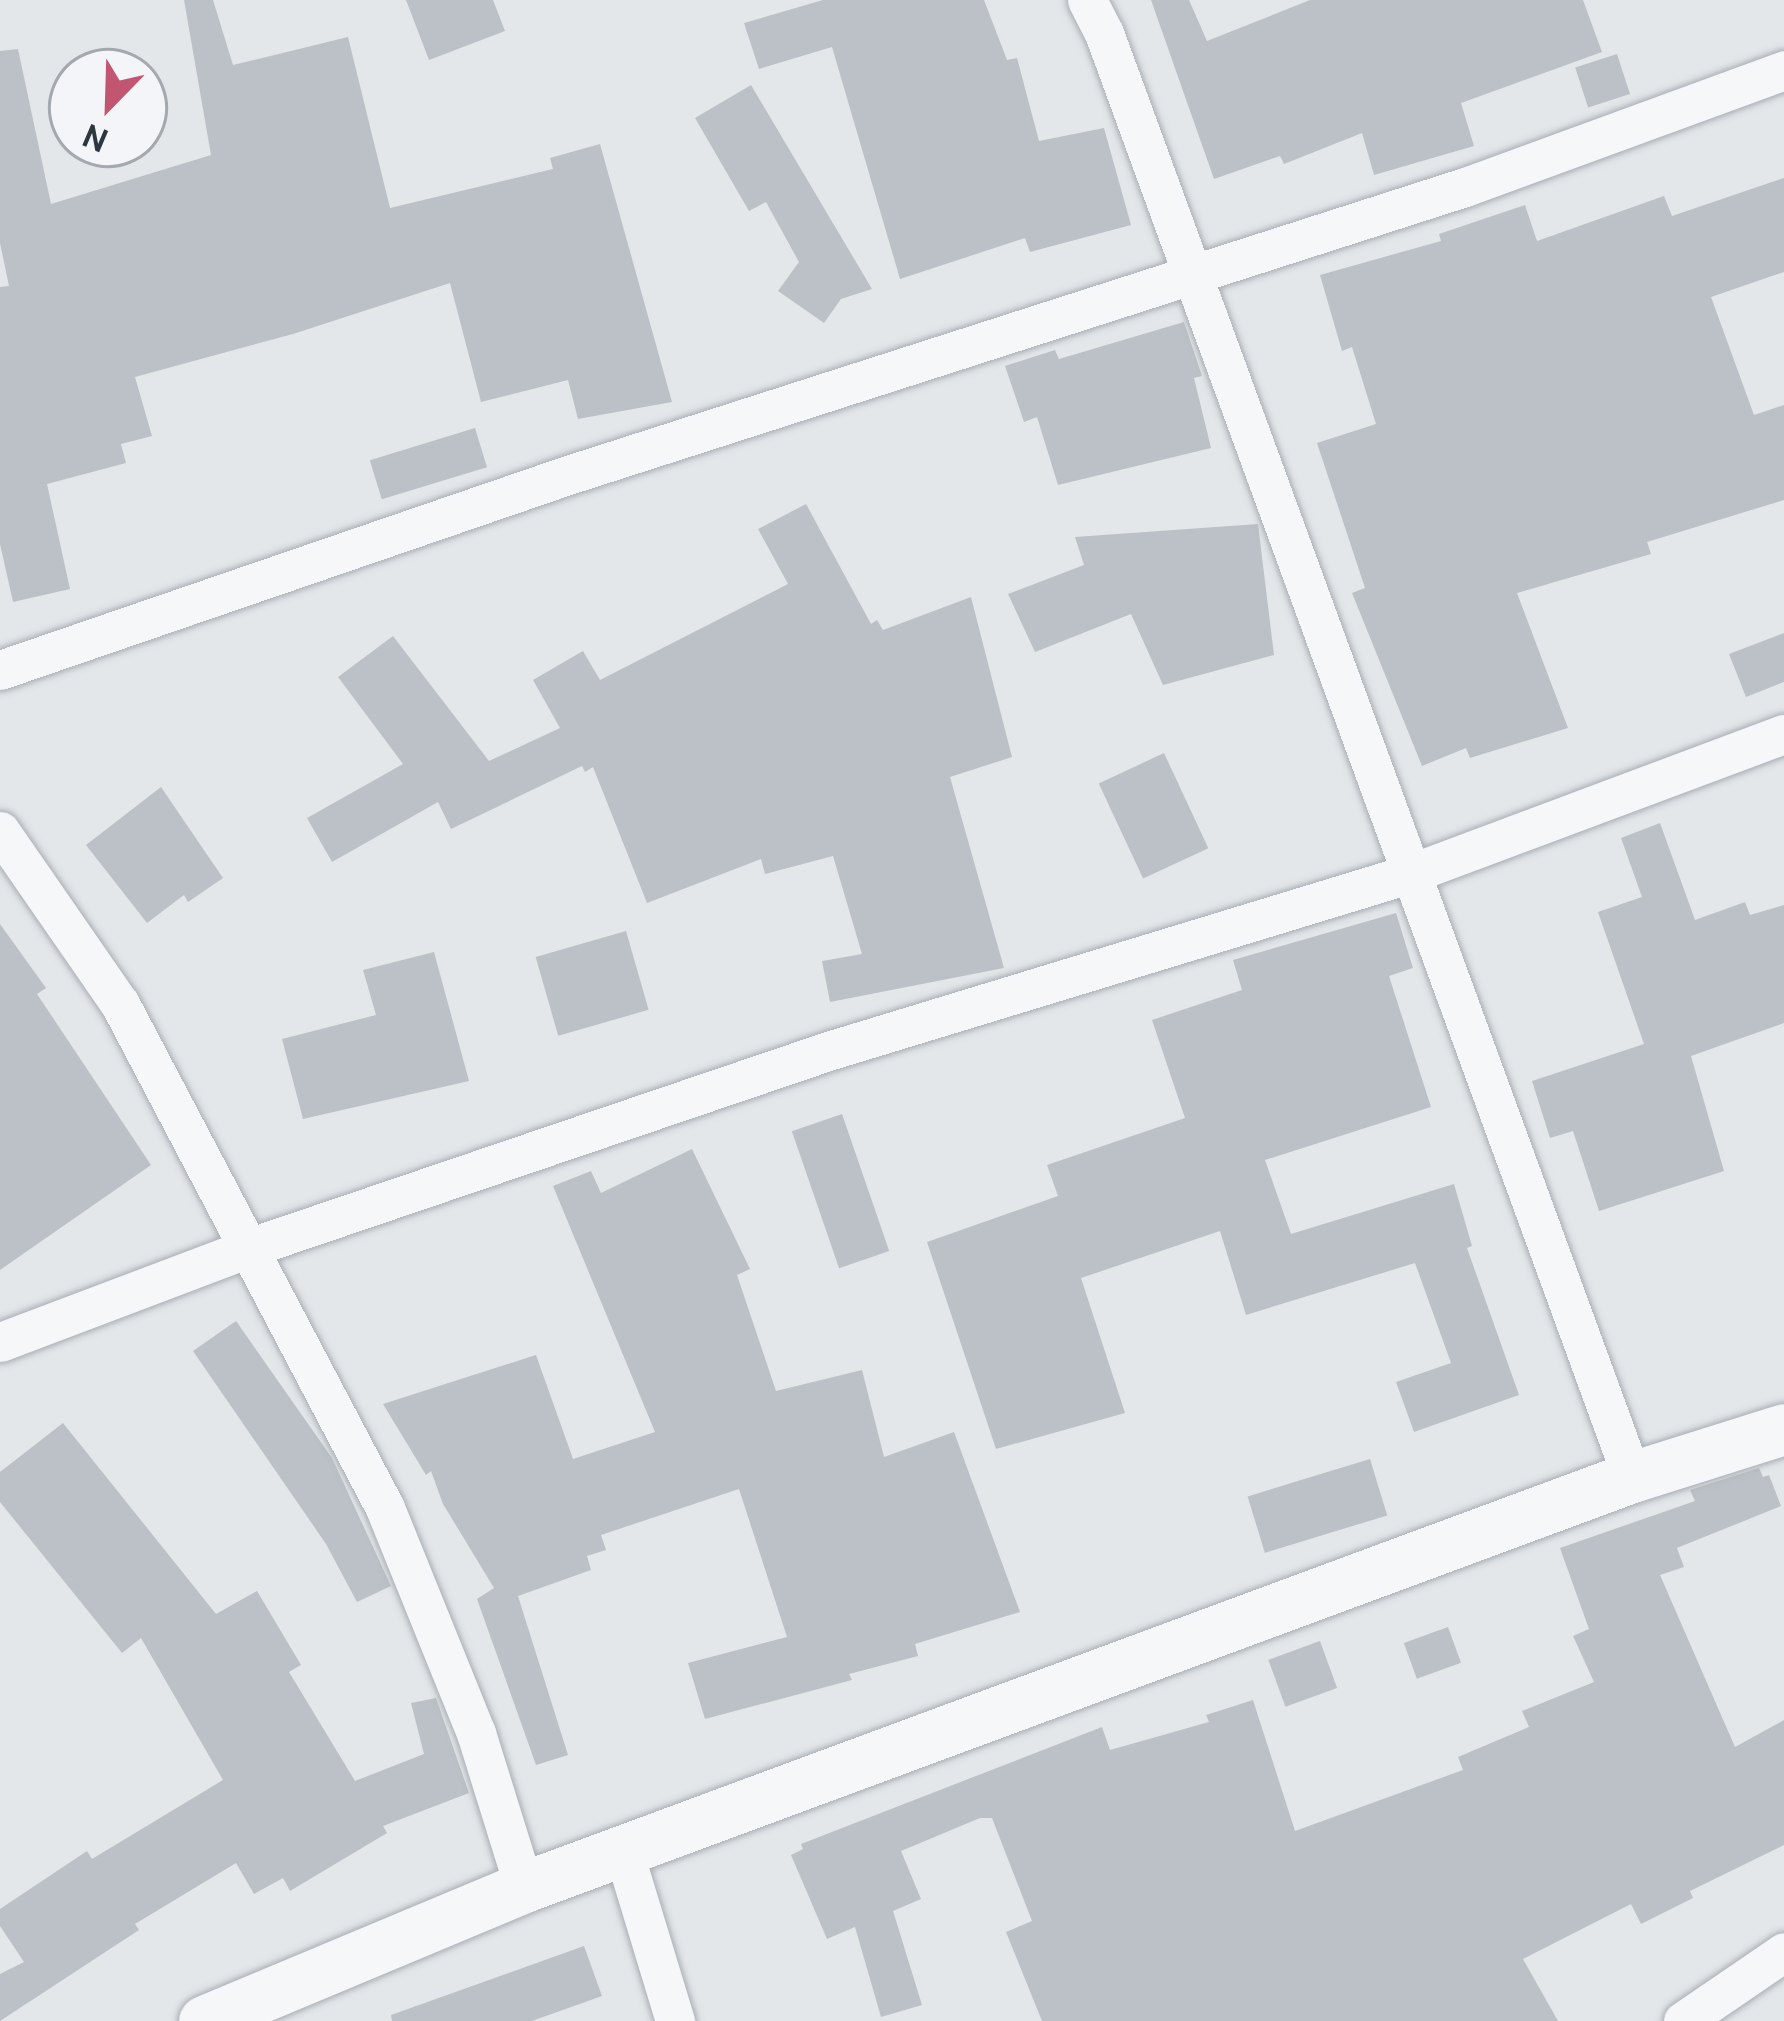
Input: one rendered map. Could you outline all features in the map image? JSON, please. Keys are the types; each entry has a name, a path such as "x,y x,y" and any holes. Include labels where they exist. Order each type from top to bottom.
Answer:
{"street":[{"path":"1088,0 1632,1477"},
{"path":"0,670 568,475 1465,187 1784,70"},
{"path":"0,1342 251,1247 828,1051 1412,873 1784,734"},
{"path":"0,831 120,1004 385,1508 476,1733 524,1887"},
{"path":"204,2021 524,1887 1632,1477 1784,1429"},
{"path":"624,1853 675,2021"},
{"path":"1683,2021 1784,1952"}],"building":[{"path":"184,0 213,0 233,65 348,37 390,208 553,169 550,158 600,144 672,402 578,419 568,380 481,402 450,283 293,334 135,377 152,436 121,444 126,463 47,484 70,589 13,602 0,544 0,287 9,286 0,243 0,51 18,49 51,204 211,155"},
{"path":"406,0 493,0 505,31 429,60"},
{"path":"823,0 984,0 1007,60 1017,58 1039,141 1104,128 1131,225 1030,252 1025,238 900,279 832,47 759,69 744,23"},
{"path":"1151,0 1189,0 1207,41 1310,0 1583,0 1602,52 1461,103 1474,146 1374,175 1362,133 1284,164 1280,156 1214,179"},
{"path":"1617,54 1630,94 1588,108 1575,68"},
{"path":"751,85 872,289 841,299 824,323 778,291 799,262 766,202 749,211 695,118"},
{"path":"1784,178 1784,272 1711,297 1754,415 1784,405 1784,500 1647,542 1651,554 1517,593 1568,728 1470,758 1466,748 1422,766 1352,593 1365,588 1317,443 1376,424 1352,347 1342,351 1320,275 1441,241 1439,234 1525,205 1537,241 1664,196 1672,216"},
{"path":"1184,322 1202,376 1194,378 1211,448 1058,485 1037,417 1024,422 1005,366 1055,350 1059,359"},
{"path":"475,428 487,467 382,499 370,460"},
{"path":"806,504 871,624 877,620 883,630 971,597 1012,757 950,777 1004,968 830,1002 822,961 862,954 833,856 765,874 761,859 647,903 593,767 585,772 582,766 451,829 438,802 332,862 307,818 403,764 338,677 393,636 489,761 560,728 533,680 583,651 600,680 788,584 758,529"},
{"path":"1258,524 1274,655 1163,685 1131,614 1035,652 1008,594 1084,565 1075,537"},
{"path":"1784,633 1784,682 1746,697 1729,654"},
{"path":"1164,753 1208,848 1143,879 1099,783"},
{"path":"161,787 223,878 188,902 184,895 147,923 86,845"},
{"path":"1660,823 1695,920 1745,902 1750,915 1784,905 1784,1023 1691,1056 1724,1171 1599,1211 1573,1131 1550,1138 1532,1081 1644,1044 1598,912 1642,897 1621,838"},
{"path":"1396,913 1413,968 1389,976 1431,1107 1265,1160 1291,1234 1454,1184 1472,1246 1467,1248 1519,1395 1414,1432 1396,1382 1451,1363 1415,1263 1246,1315 1220,1231 1081,1278 1125,1413 996,1449 927,1242 1058,1196 1047,1165 1185,1118 1152,1020 1242,990 1233,960"},
{"path":"0,924 46,988 37,994 151,1165 0,1270"},
{"path":"626,931 649,1010 558,1036 536,957"},
{"path":"434,952 469,1081 303,1119 282,1039 376,1015 363,970"},
{"path":"842,1114 889,1251 839,1268 792,1131"},
{"path":"692,1149 750,1269 737,1275 776,1391 862,1370 884,1457 954,1432 1020,1612 915,1644 918,1656 849,1674 852,1680 705,1719 688,1663 787,1637 739,1489 601,1535 606,1550 587,1556 591,1570 518,1596 568,1755 536,1765 477,1599 494,1588 443,1504 431,1471 426,1475 383,1404 536,1355 573,1459 655,1432 553,1186 591,1171 601,1193"},
{"path":"236,1321 332,1458 391,1586 357,1602 326,1544 193,1351"},
{"path":"63,1423 216,1614 257,1591 301,1665 289,1672 355,1781 424,1754 411,1703 436,1698 469,1793 383,1826 387,1833 290,1891 283,1878 254,1894 236,1863 135,1924 139,1930 0,2021 0,1974 24,1962 0,1926 0,1909 87,1851 92,1859 223,1780 141,1638 122,1653 0,1502 0,1472"},
{"path":"1370,1459 1387,1515 1265,1553 1248,1496"},
{"path":"1759,1468 1763,1477 1769,1475 1781,1506 1677,1548 1684,1567 1660,1575 1735,1747 1784,1720 1784,1845 1690,1891 1693,1898 1641,1924 1631,1904 1523,1959 1558,2021 1042,2021 1006,1932 1032,1921 992,1818 980,1818 901,1851 921,1899 893,1911 922,2005 881,2017 855,1927 827,1939 791,1855 803,1849 801,1844 1102,1727 1110,1750 1209,1722 1206,1715 1253,1700 1295,1831 1463,1770 1458,1757 1529,1727 1522,1711 1594,1682 1573,1636 1589,1629 1560,1548 1695,1501 1690,1490"},
{"path":"1448,1627 1461,1663 1417,1679 1404,1643"},
{"path":"1320,1641 1337,1688 1285,1707 1268,1660"},
{"path":"584,1946 602,1996 532,2021 392,2021 391,2015"}]}
